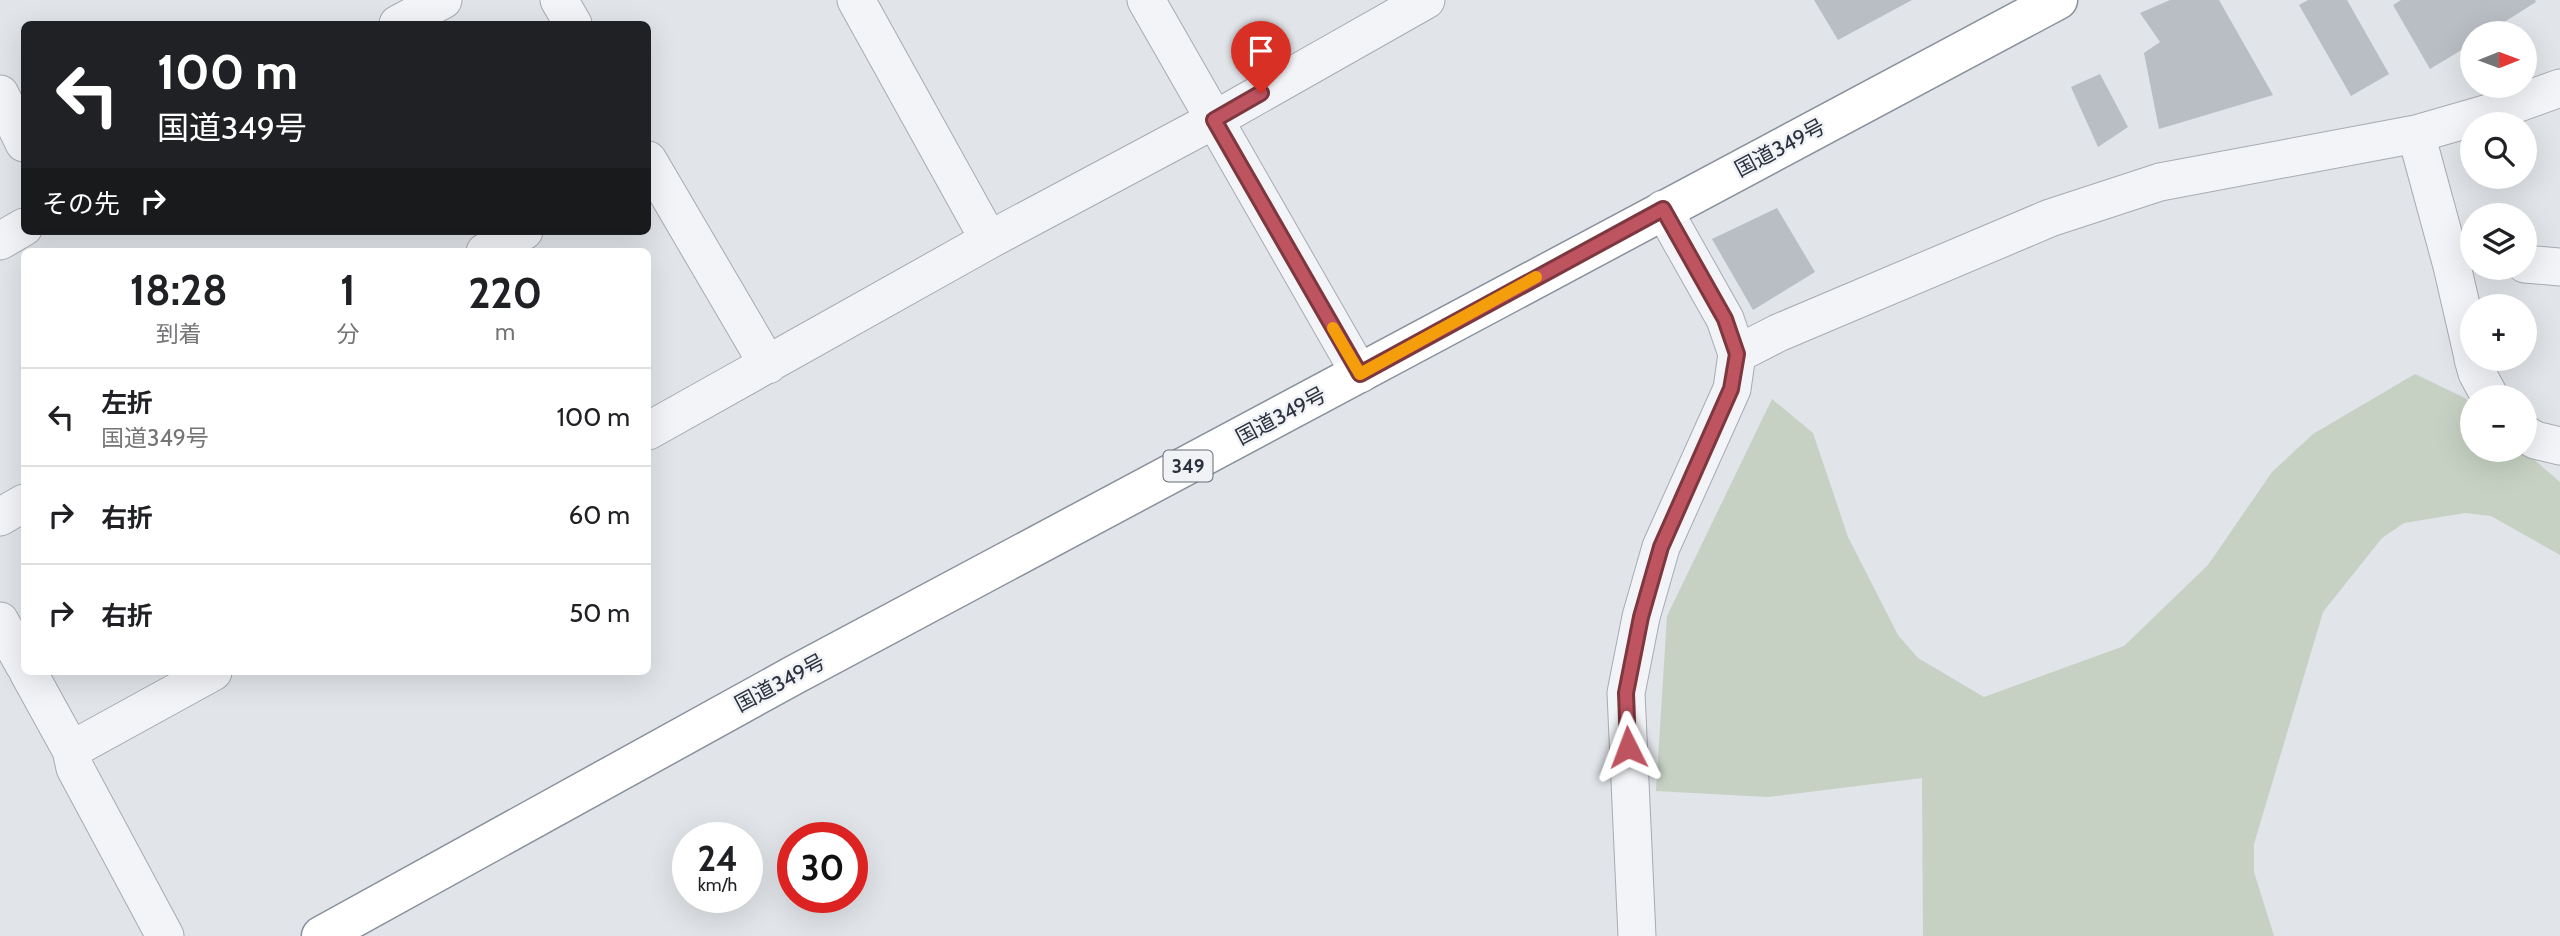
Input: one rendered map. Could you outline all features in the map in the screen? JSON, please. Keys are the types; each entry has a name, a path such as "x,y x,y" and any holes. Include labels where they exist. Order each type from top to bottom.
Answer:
{"highway":[{"name":"国道349号","path":"321,936 794,675 2058,0"}],"street":[{"path":"404,21 443,0"},
{"path":"559,0 571,21"},
{"path":"856,0 989,240"},
{"path":"1146,0 1360,374"},
{"path":"651,429 989,240 1214,120 1426,0"},
{"path":"1737,354 1778,333 2050,218 2160,182 2416,134 2499,110 2560,88"},
{"path":"0,93 21,138"},
{"path":"2416,134 2460,257"},
{"path":"651,167 768,365"},
{"path":"1637,936 1626,693 1641,617 1661,547 1731,389 1737,354 1725,319 1663,209"},
{"path":"0,241 21,229"},
{"path":"492,248 517,235"},
{"path":"2537,265 2560,267"},
{"path":"2537,440 2560,446"},
{"path":"0,517 21,505"},
{"path":"0,621 21,660"},
{"path":"30,675 71,750 75,768 165,936"},
{"path":"71,750 208,675"}],"green space":[{"path":"2415,374 2460,396 2460,462 2537,462 2560,482 2560,555 2491,516 2465,513 2404,523 2382,538 2323,612 2254,844 2254,872 2274,936 1923,936 1922,778 1768,797 1656,791 1667,616 1772,399 1813,433 1848,537 1898,635 1918,658 1984,697 2124,646 2208,565 2272,472 2313,434"}],"building":[{"path":"1814,0 1912,0 1838,40"},
{"path":"2170,0 2219,0 2273,95 2159,129 2144,53 2160,42 2140,13"},
{"path":"2308,0 2347,0 2389,74 2351,96 2299,5"},
{"path":"2401,0 2536,2 2506,21 2460,21 2460,51 2430,69 2393,5"},
{"path":"2100,74 2128,127 2098,147 2071,87"},
{"path":"1777,208 1815,272 1753,310 1712,239"}],"slow traffic":[{"path":"1333,328 1360,374 1536,277"}],"route":[{"path":"1261,93 1214,120 1360,374 1663,209 1725,319 1737,354 1731,389 1661,547 1641,617 1626,693 1628,747"}]}
